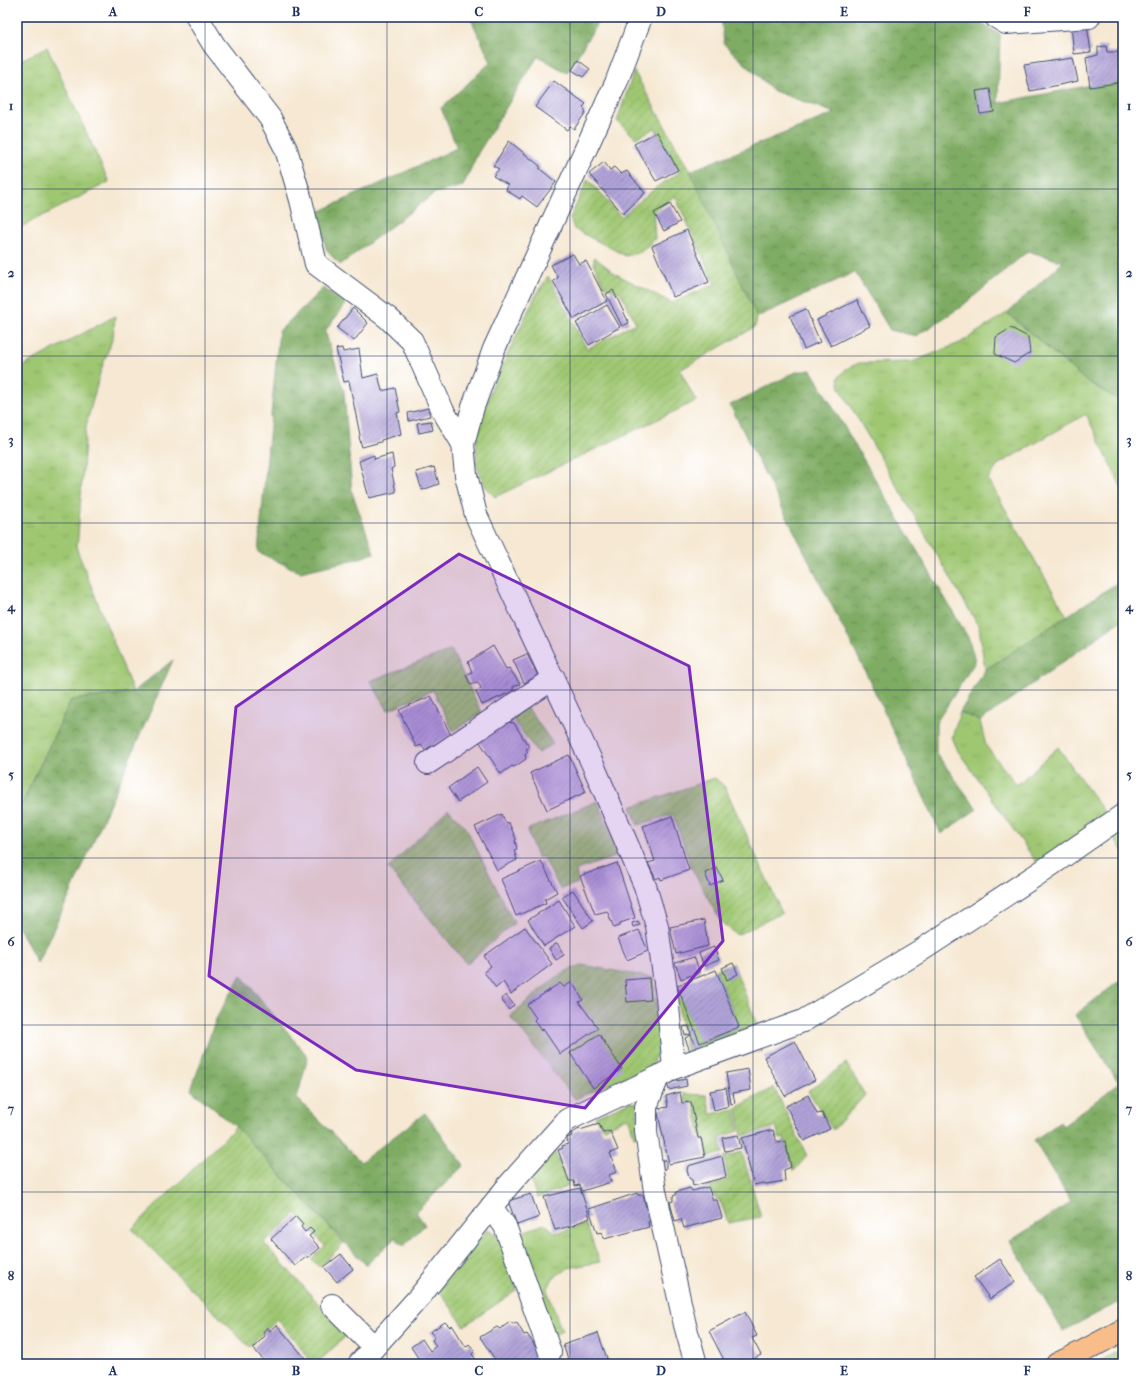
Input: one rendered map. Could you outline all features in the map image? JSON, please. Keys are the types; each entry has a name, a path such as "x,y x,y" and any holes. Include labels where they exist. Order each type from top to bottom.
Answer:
{"main road":[{"path":"1056,1364 1123,1330"}],"street":[{"path":"197,17 214,45 270,118 286,149 301,200 316,264 388,318 412,341 443,410 463,444"},
{"path":"641,17 616,83 494,349 473,407 463,444 466,475 476,514 504,576 554,678 629,847 645,886 655,919 667,997 666,1073 646,1107 646,1132 655,1191 685,1325 696,1364"},
{"path":"996,17 1006,23 1089,17"},
{"path":"428,763 554,678"},
{"path":"359,1364 421,1295 472,1233 491,1207 567,1120 666,1073 803,1021 920,950 1044,870 1123,815"},
{"path":"491,1207 505,1226 550,1352"},
{"path":"332,1305 374,1347"}],"highlighted area":[{"path":"459,554 689,666 723,941 585,1108 356,1070 209,976 236,707"}],"green space":[{"path":"470,17 601,17 567,73 538,56 478,153 463,186 435,193 340,265 327,251 316,213 457,148 441,108 491,62"},
{"path":"721,17 970,17 1000,34 998,103 1123,79 1123,402 1086,381 1007,313 1063,262 1028,251 961,307 916,336 890,330 855,272 757,317 690,171 835,113 774,91 724,44"},
{"path":"47,47 109,182 17,229 17,62"},
{"path":"634,71 690,171 757,317 755,327 680,370 696,401 495,497 486,488 475,463 479,419 496,378 535,297 548,276 587,349 636,323 621,293 604,286 594,265 594,257 616,274 672,303 715,284 675,196 653,212 655,239 641,252 626,256 574,229 570,218 588,179 621,217 658,186 680,172 655,128 636,138 617,121"},
{"path":"323,288 347,303 325,331 344,391 352,492 374,553 357,559 300,572 258,552 279,331"},
{"path":"1007,313 1086,381 1123,402 1123,491 1086,414 999,464 988,479 1067,616 985,670 979,627 840,388 838,378 846,369 859,363 912,362 960,343"},
{"path":"115,316 113,337 100,373 86,426 77,550 133,692 71,700 17,814 17,369"},
{"path":"811,370 969,639 975,662 936,723 936,753 977,809 941,834 867,675 730,405 796,372"},
{"path":"1123,579 1123,619 980,721 960,712 985,670"},
{"path":"451,650 482,713 453,731 433,690 388,710 370,681"},
{"path":"173,660 70,895 37,963 17,923 17,814 71,700 133,692"},
{"path":"527,707 553,744 538,753 510,716"},
{"path":"960,712 980,721 986,746 1017,785 1058,747 1107,816 1037,863 958,751 952,737"},
{"path":"715,778 725,787 782,913 737,935 721,922 691,867 673,814 638,825 631,807"},
{"path":"598,801 620,855 576,870 578,883 560,889 543,857 537,857 527,830"},
{"path":"448,809 465,826 514,923 467,964 388,868"},
{"path":"1123,828 1123,852 1113,836"},
{"path":"733,963 758,1027 687,1052 674,986 677,986 701,1043 739,1027 716,970"},
{"path":"582,965 654,978 660,1044 652,1066 575,1099 510,1016 560,974"},
{"path":"241,975 308,1057 297,1098 361,1162 425,1113 464,1165 416,1212 425,1225 404,1246 395,1238 366,1265 236,1127 191,1090 216,1019"},
{"path":"1123,978 1123,1300 1063,1331 1010,1241 1071,1202 1034,1140 1060,1122 1063,1126 1119,1083 1075,1015"},
{"path":"846,1063 865,1095 833,1130 808,1091"},
{"path":"774,1087 807,1156 794,1171 784,1138 780,1139 776,1127 742,1136 736,1108"},
{"path":"684,1094 706,1095 711,1114 734,1109 739,1131 720,1137 723,1153 708,1157 704,1137 700,1134 694,1102 685,1101"},
{"path":"630,1102 637,1103 639,1135 634,1136 628,1117 604,1129 595,1117"},
{"path":"236,1127 344,1243 319,1267 311,1259 325,1246 296,1213 264,1243 347,1335 316,1364 301,1364 309,1358 277,1319 249,1347 132,1229"},
{"path":"554,1150 569,1186 537,1198 530,1178"},
{"path":"742,1152 761,1217 728,1223 720,1200 715,1198 710,1187 728,1179 724,1157"},
{"path":"545,1224 556,1233 586,1224 600,1262 568,1268 553,1278 547,1290 562,1331 552,1336 516,1234"},
{"path":"488,1229 501,1238 517,1290 464,1326 438,1289"},
{"path":"1123,1348 1123,1364 1095,1364"}],"building":[{"path":"1087,25 1091,52 1074,54 1071,26"},
{"path":"1123,41 1123,52 1122,52 1120,42"},
{"path":"1106,46 1107,52 1120,52 1123,82 1090,87 1086,58 1098,55 1098,47"},
{"path":"1073,58 1078,81 1030,91 1024,65"},
{"path":"578,60 590,69 583,77 572,70"},
{"path":"554,81 586,104 583,107 586,112 574,129 570,126 567,130 535,107"},
{"path":"990,89 994,112 980,114 976,91"},
{"path":"657,132 678,170 656,181 634,144"},
{"path":"509,141 540,166 540,169 556,182 537,207 522,196 520,199 506,190 508,185 493,176 499,169 493,166"},
{"path":"604,162 610,170 614,167 621,174 627,171 645,193 623,214 589,174"},
{"path":"670,204 680,222 664,231 654,213"},
{"path":"687,230 709,282 673,297 652,246"},
{"path":"573,254 579,264 586,261 607,301 574,319 553,281 558,278 551,265"},
{"path":"613,290 629,323 622,326 606,294"},
{"path":"857,300 870,326 831,346 817,320"},
{"path":"607,305 620,327 589,345 576,323"},
{"path":"353,308 368,323 354,341 337,328"},
{"path":"806,309 820,342 804,349 790,316"},
{"path":"1011,328 1028,337 1030,353 1014,363 995,354 996,337"},
{"path":"342,348 343,352 359,349 363,378 378,374 382,391 395,388 400,412 397,413 401,434 381,440 381,442 362,447 349,381 344,382 336,349"},
{"path":"428,408 430,416 409,421 408,413"},
{"path":"431,421 433,430 419,433 417,423"},
{"path":"392,454 394,467 391,469 396,492 369,498 359,461 374,455 374,459"},
{"path":"434,467 439,484 422,490 416,472"},
{"path":"493,646 506,669 509,668 520,684 513,687 513,691 482,705 476,692 481,688 478,682 471,685 466,675 472,672 468,662"},
{"path":"527,654 538,676 524,683 513,660"},
{"path":"431,696 451,735 425,750 421,745 416,747 399,710"},
{"path":"508,722 514,723 529,747 526,749 528,752 525,755 526,759 514,767 512,766 501,774 479,741"},
{"path":"569,755 586,792 547,810 530,773"},
{"path":"477,767 487,782 458,802 448,788"},
{"path":"502,814 505,822 509,823 516,839 517,849 514,850 517,860 497,870 475,827"},
{"path":"672,816 689,870 661,880 660,877 656,879 648,863 655,861 643,826"},
{"path":"541,861 557,892 545,899 546,903 516,916 501,879"},
{"path":"617,863 635,918 620,923 620,926 614,928 607,911 595,914 580,876"},
{"path":"717,868 723,880 710,886 705,873"},
{"path":"573,890 593,921 583,928 562,897"},
{"path":"559,900 575,926 544,946 528,920"},
{"path":"704,920 708,946 676,954 670,927"},
{"path":"638,921 640,925 633,927 632,923"},
{"path":"525,927 552,964 511,994 503,982 496,988 484,972 491,966 484,956"},
{"path":"639,930 648,951 627,960 618,938"},
{"path":"557,943 564,955 556,960 549,948"},
{"path":"714,947 719,960 704,966 699,953"},
{"path":"694,957 700,972 681,979 675,963"},
{"path":"733,963 738,974 727,980 722,968"},
{"path":"716,970 739,1027 700,1043 677,986"},
{"path":"649,978 651,1000 627,1002 625,980"},
{"path":"572,982 583,1000 579,1002 598,1028 560,1054 543,1029 541,1031 534,1020 536,1018 527,1005 560,983 564,987"},
{"path":"506,995 514,1005 509,1010 501,999"},
{"path":"689,1026 691,1034 685,1035 683,1027"},
{"path":"599,1034 622,1069 593,1088 570,1053"},
{"path":"691,1035 697,1048 690,1051 685,1038"},
{"path":"795,1041 815,1080 785,1096 764,1057"},
{"path":"748,1069 751,1090 733,1093 735,1103 731,1104 726,1073"},
{"path":"686,1079 687,1086 669,1090 667,1083"},
{"path":"726,1088 729,1106 714,1110 710,1091"},
{"path":"680,1092 682,1103 691,1102 698,1138 701,1138 705,1157 669,1164 657,1109 668,1107 666,1096"},
{"path":"808,1095 817,1114 822,1113 830,1129 804,1141 786,1106"},
{"path":"599,1124 603,1133 610,1131 618,1150 610,1153 617,1172 609,1175 611,1182 582,1191 580,1185 575,1186 574,1181 569,1181 558,1150 563,1148 562,1146 568,1144 567,1138 572,1136 571,1134 579,1129 580,1130"},
{"path":"773,1130 777,1143 785,1141 791,1167 784,1170 785,1181 754,1185 742,1138"},
{"path":"738,1135 741,1148 725,1151 722,1138"},
{"path":"722,1156 726,1177 693,1186 687,1170 688,1166"},
{"path":"662,1160 666,1160 666,1169 663,1169"},
{"path":"708,1187 713,1200 717,1200 722,1218 684,1228 681,1219 675,1221 670,1202 673,1201 673,1196 676,1195 676,1192 690,1188 692,1191"},
{"path":"580,1188 590,1218 575,1225 555,1230 544,1197"},
{"path":"637,1193 638,1195 643,1195 646,1207 648,1206 651,1221 648,1222 649,1227 604,1239 602,1232 597,1233 589,1209"},
{"path":"531,1194 539,1217 517,1225 508,1201"},
{"path":"296,1216 303,1224 301,1227 305,1232 310,1228 314,1232 309,1236 320,1248 295,1266 271,1239"},
{"path":"341,1254 353,1269 337,1282 324,1267"},
{"path":"1000,1259 1015,1282 990,1299 974,1277"},
{"path":"745,1312 757,1336 752,1338 761,1355 745,1363 746,1364 730,1364 728,1360 724,1360 709,1331"},
{"path":"445,1322 450,1327 452,1325 466,1347 469,1344 475,1351 472,1354 479,1364 422,1364 411,1347 422,1339 430,1351 436,1346 432,1340 435,1337 430,1332"},
{"path":"510,1322 513,1324 517,1323 524,1335 527,1334 543,1358 534,1364 498,1364 480,1337 497,1327 500,1329"},
{"path":"277,1325 305,1358 297,1364 267,1364 253,1348 265,1336 263,1332 267,1327 270,1331"},
{"path":"598,1333 609,1364 570,1364 563,1345"}]}
